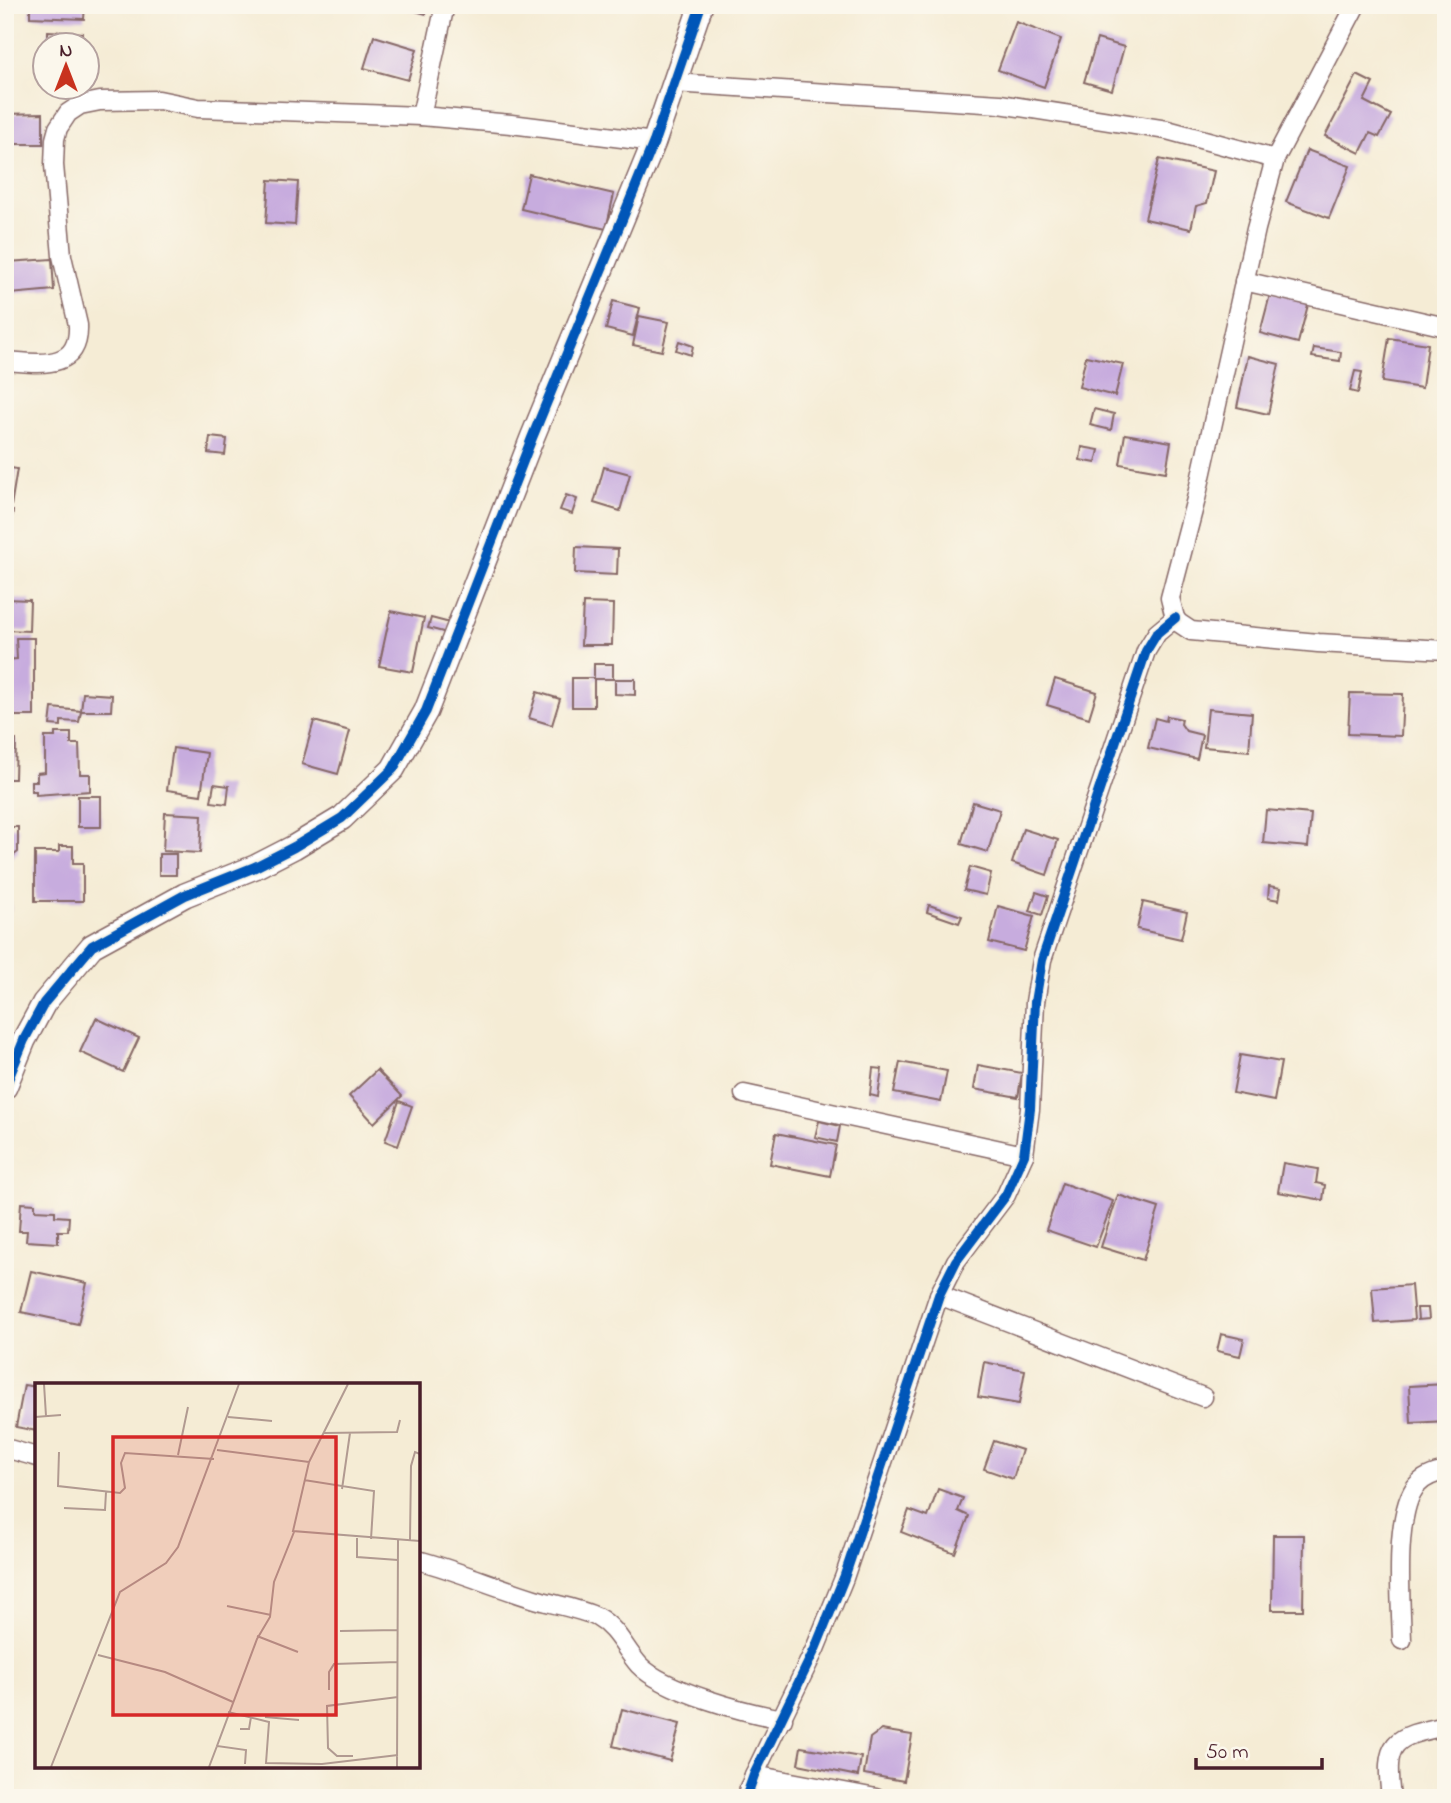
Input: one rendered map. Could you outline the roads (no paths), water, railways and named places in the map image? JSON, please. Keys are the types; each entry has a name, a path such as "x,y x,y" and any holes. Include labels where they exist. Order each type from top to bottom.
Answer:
{"street":[{"path":"421,116 446,5"},
{"path":"5,1087 24,1040 44,1003 92,946 185,895 255,867 295,847 342,818 393,769 426,711 532,438 654,142 701,5"},
{"path":"1356,5 1275,159 1244,281 1196,499 1170,598 1175,618 1185,628 1199,632 1318,643 1446,650"},
{"path":"674,83 1000,104 1167,130 1275,159"},
{"path":"5,361 54,363 69,354 77,341 78,325 58,226 54,165 58,128 68,113 80,105 100,101 159,100 198,108 421,116 523,125 654,142"},
{"path":"1244,281 1446,327"},
{"path":"750,1786 783,1719 844,1578 939,1295 956,1261 1006,1195 1024,1155 1030,1109 1035,1002 1047,939 1146,651 1157,632 1175,618"},
{"path":"744,1094 1024,1155"},
{"path":"939,1295 1203,1397"},
{"path":"5,1448 35,1456"},
{"path":"1402,1640 1402,1529 1408,1503 1416,1487 1426,1478 1446,1471"},
{"path":"420,1561 452,1569 492,1586 595,1616 615,1630 640,1666 665,1682 743,1712 783,1719"},
{"path":"1391,1798 1388,1759 1392,1746 1401,1738 1446,1726"},
{"path":"750,1786 802,1798"},
{"path":"750,1786 876,1798"}]}
